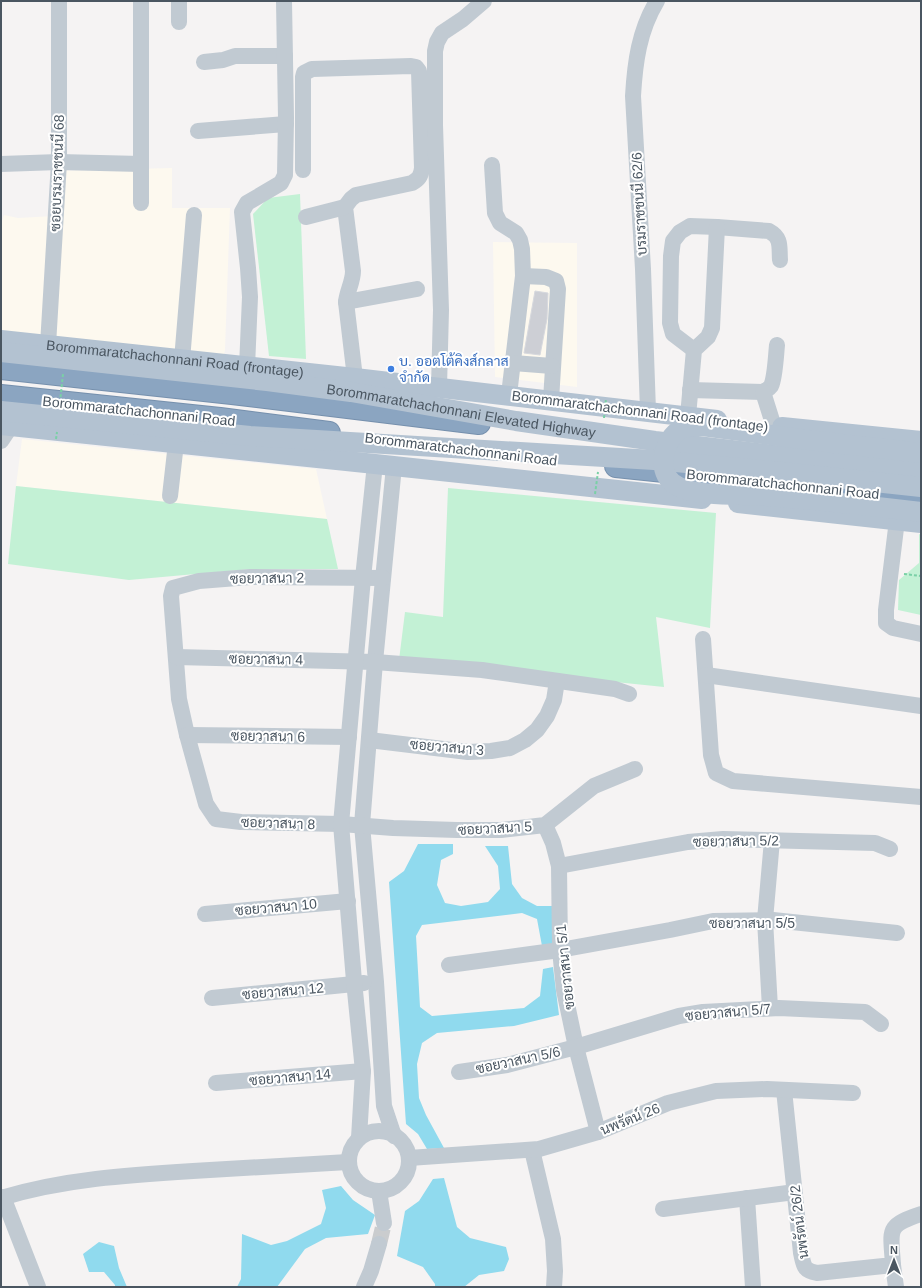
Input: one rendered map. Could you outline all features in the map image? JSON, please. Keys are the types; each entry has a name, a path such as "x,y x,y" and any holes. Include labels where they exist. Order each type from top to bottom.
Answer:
{"highway":[{"name":"Borommaratchachonnani Road","path":"1,368 232,393 492,425 921,465"},
{"name":"Borommaratchachonnani Road","path":"1,396 220,419 497,454 921,498"}],"main road":[{"name":"Borommaratchachonnani Road (frontage)","path":"1,340 921,441"},
{"name":"Borommaratchachonnani Elevated Highway","path":"1,352 267,381 351,392 516,421 655,441 921,472"},
{"name":"Borommaratchachonnani Elevated Highway","path":"3,426 250,436 654,460 921,487"},
{"path":"3,426 176,443 921,523"},
{"path":"921,453 801,440 702,426 688,426 679,430 670,439 665,447 663,459 664,468 669,480 677,486 687,490 706,493 809,500 921,512"}],"street":[{"name":"ซอยบรมราชชนนี 68","path":"48,345 59,162 59,1"},
{"path":"141,1 141,204"},
{"path":"179,1 179,22"},
{"path":"247,367 250,297 242,212 247,203 281,183 285,175 286,124 284,1"},
{"path":"439,387 441,310 435,125 435,51 437,42 442,33 463,19 484,1"},
{"name":"บรมราชชนนี 62/6","path":"648,411 643,277 633,96 634,71 641,38 657,1"},
{"path":"204,62 223,60 235,56 285,56"},
{"path":"303,170 304,73 312,69 416,67 419,71 422,168 421,175 418,180 412,183 356,194 345,207 306,217"},
{"path":"198,131 286,124"},
{"path":"1,164 59,162 141,164"},
{"path":"492,165 495,213 500,223 516,233 520,240 523,276 509,395"},
{"path":"345,207 353,271 353,280 346,302 355,378"},
{"path":"182,360 194,215"},
{"path":"694,350 673,334 670,323 671,256 673,241 680,232 690,226 768,231 776,235 779,242 780,260"},
{"path":"688,416 694,350 708,337 712,328 717,227"},
{"path":"523,276 546,277 556,281 558,289 551,400"},
{"path":"346,302 417,289"},
{"path":"690,390 763,392 769,389 771,386 777,345"},
{"path":"513,363 552,366"},
{"path":"763,392 774,426"},
{"path":"170,496 176,443"},
{"path":"359,1138 363,1071 354,984 342,824 363,578 384,465"},
{"path":"384,465 383,578 362,825 376,982 384,1106 394,1136"},
{"path":"897,520 886,610 886,623 893,628 921,634"},
{"name":"ซอยวาสนา 2","path":"176,657 171,596 173,588 199,581 250,577 383,578"},
{"path":"703,639 711,755 716,773 733,781 921,797"},
{"path":"176,657 179,699 187,735"},
{"name":"ซอยวาสนา 4","path":"176,657 356,661 482,670 615,688 629,694"},
{"path":"706,676 921,706"},
{"name":"ซอยวาสนา 3","path":"369,740 468,752 510,748 525,740 537,730 547,716 554,700 557,681"},
{"name":"ซอยวาสนา 6","path":"187,735 349,737"},
{"name":"ซอยวาสนา 8","path":"187,735 206,804 216,819 241,822 362,825"},
{"name":"ซอยวาสนา 5","path":"362,825 393,828 465,830 501,830 545,825 594,786 635,769"},
{"name":"ซอยวาสนา 5/1","path":"545,825 553,843 558,866 560,950 564,990 576,1047 598,1132"},
{"name":"ซอยวาสนา 5/2","path":"558,866 688,842 723,839 875,843 890,849"},
{"path":"770,1008 765,920 772,840"},
{"name":"ซอยวาสนา 10","path":"205,914 348,901"},
{"name":"ซอยวาสนา 5/5","path":"449,965 560,950 713,921 773,920 897,933"},
{"name":"ซอยวาสนา 12","path":"212,998 376,982"},
{"name":"ซอยวาสนา 5/7","path":"576,1047 679,1016 703,1012 770,1008 865,1012 881,1024"},
{"name":"ซอยวาสนา 5/6","path":"459,1072 507,1065 576,1047"},
{"name":"ซอยวาสนา 14","path":"216,1083 363,1071"},
{"name":"นพรัตน์ 26","path":"409,1158 539,1149 598,1132 668,1103 716,1091 767,1089 853,1092"},
{"name":"นพรัตน์ 26/2","path":"784,1090 804,1266 807,1270 816,1273 893,1265"},
{"path":"377,1131 386,1132 402,1142 409,1158 407,1172 399,1183 382,1191 372,1191 363,1187 356,1181 350,1172 348,1162 351,1149 359,1138 368,1133 377,1131"},
{"path":"532,1150 553,1239 555,1272 554,1287"},
{"path":"38,1287 2,1198 85,1180 124,1176 348,1162"},
{"path":"379,1191 384,1223"},
{"path":"663,1208 795,1192"},
{"path":"747,1198 753,1287"},
{"path":"896,1287 891,1237 893,1229 900,1222 921,1214"},
{"path":"364,1287 371,1271 379,1244"}],"path":[{"path":"60,409 64,372"},
{"path":"56,439 57,431"},
{"path":"891,573 921,576"}],"shaded area":[{"path":"172,168 172,208 230,208 225,350 223,360 1,335 1,224 4,215 18,218 54,216 52,171"},
{"path":"493,242 577,243 577,387 495,377"},
{"path":"22,439 316,469 327,519 16,486"}],"green space":[{"path":"300,194 306,359 269,356 253,214 268,198"},
{"path":"16,486 327,519 338,569 251,569 129,580 8,564"},
{"path":"448,488 716,513 710,628 656,617 664,687 399,660 405,612 443,617"},
{"path":"919,534 921,535 921,615 898,610 899,580 919,563"}],"water":[{"path":"418,844 453,844 453,854 441,860 437,885 445,903 461,906 488,902 500,889 498,866 485,846 508,846 512,884 522,898 537,906 553,906 553,946 542,946 537,919 522,913 422,925 416,936 420,1007 432,1016 524,1008 540,996 543,969 553,967 559,1015 514,1026 437,1033 422,1043 417,1064 419,1098 426,1115 444,1148 427,1149 418,1134 406,1124 389,882 404,871"},
{"path":"444,1178 457,1227 470,1238 506,1247 509,1259 504,1271 479,1275 464,1287 435,1287 435,1284 423,1267 397,1256 405,1211 419,1201 433,1179"},
{"path":"341,1186 353,1200 375,1215 368,1234 326,1238 305,1249 277,1287 237,1287 241,1279 242,1234 271,1245 287,1241 321,1224 326,1208 322,1190"},
{"path":"99,1242 114,1246 119,1268 127,1287 115,1287 104,1272 89,1272 83,1254"}],"building":[{"path":"535,291 548,293 547,319 540,355 524,353"}],"tunnel":[{"path":"379,1244 384,1223"}],"place":[{"name":"บ. ออตโต้คิงส์กลาส จำกัด","path":"391,369"}]}
